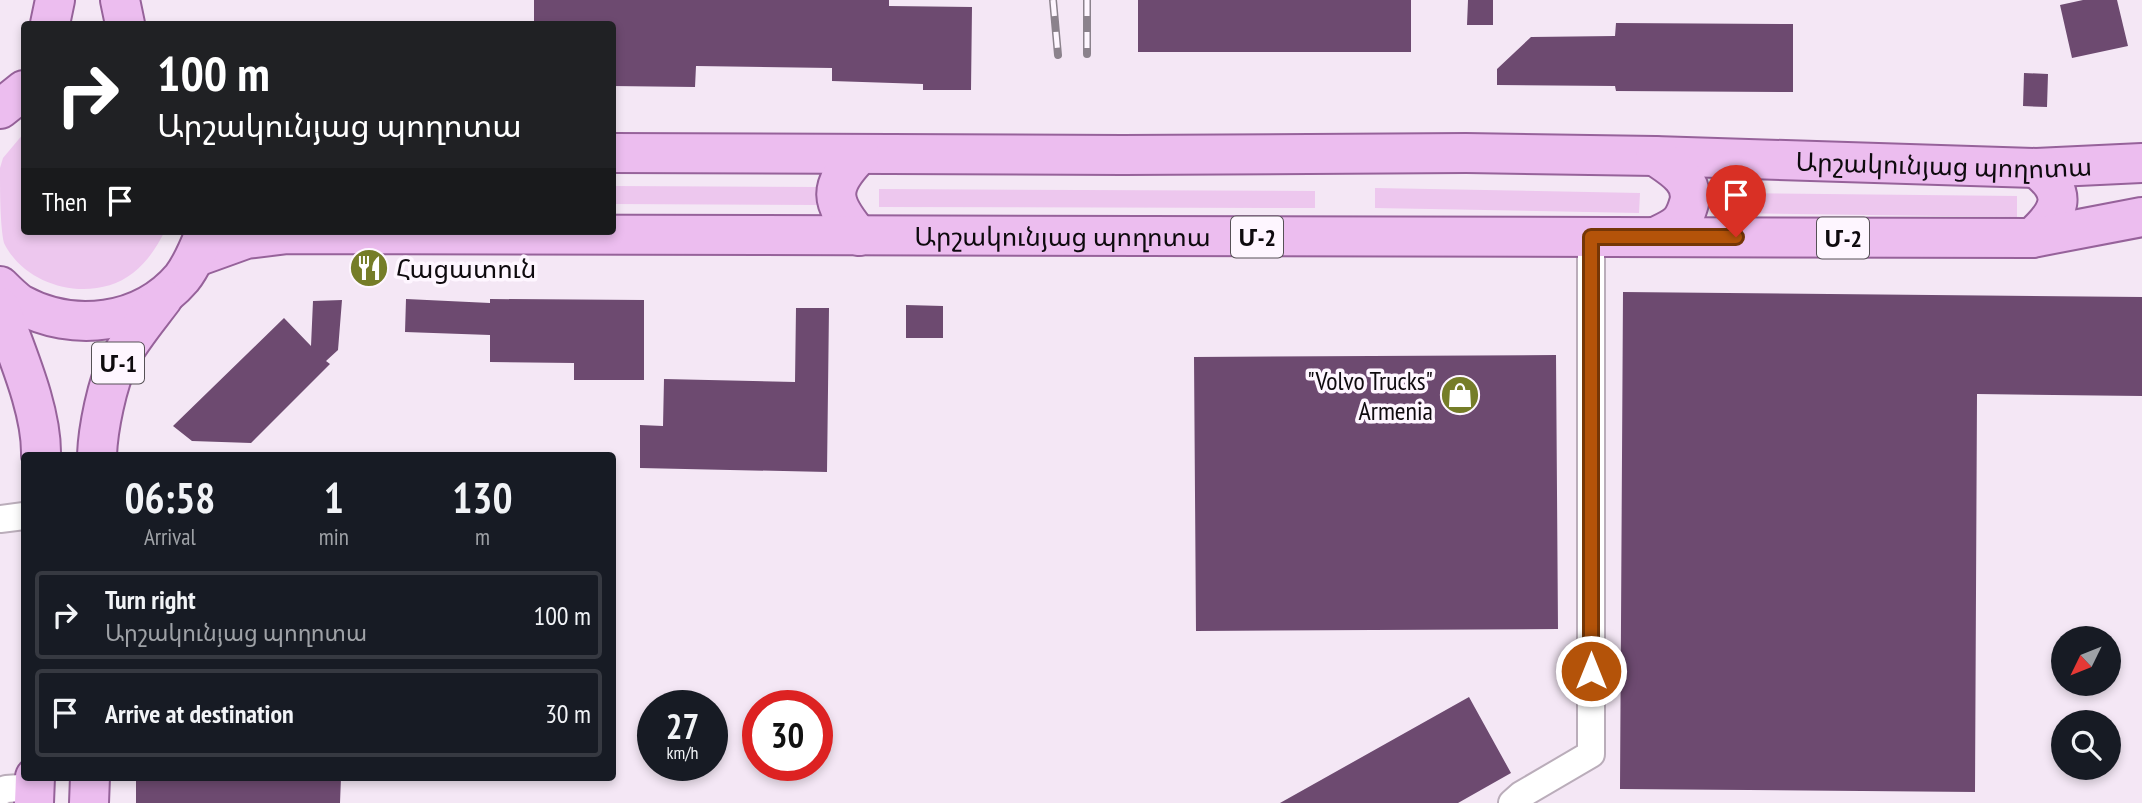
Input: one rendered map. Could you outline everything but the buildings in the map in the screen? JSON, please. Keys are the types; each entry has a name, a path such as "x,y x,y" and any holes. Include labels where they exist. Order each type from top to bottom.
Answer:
{"main road":[{"path":"51,21 55,0"},
{"path":"121,0 124,21"},
{"name":"Արշակունյաց պողոտա","path":"616,153 1466,153 2036,168 2142,163"},
{"path":"859,236 844,218 836,195 842,173 860,154"},
{"path":"1655,237 1679,223 1687,213 1691,197 1688,183 1656,156"},
{"path":"2032,238 2049,222 2056,207 2057,193 2052,181 2036,168"},
{"name":"Արշակունյաց պողոտա","path":"574,235 2032,238 2142,217"},
{"name":"Արշակունյաց պողոտա","path":"201,244 280,235"},
{"path":"0,286 19,303 55,318 94,322 133,314 166,294 183,277 201,244"},
{"name":"Մ-1","path":"97,452 110,381 117,363 166,294"},
{"path":"0,307 30,392 41,440 41,452"},
{"path":"89,803 90,781"}],"street":[{"path":"1512,803 1591,754 1591,237"},
{"path":"0,519 21,516"}],"shaded area":[{"path":"21,137 21,235 163,235 143,264 117,282 99,288 80,289 44,280 28,271 14,258 4,243 0,206 0,168 3,158"},
{"path":"616,186 817,187 817,205 616,204"},
{"path":"1375,188 1640,193 1639,213 1375,208"},
{"path":"879,189 1315,191 1315,208 879,207"},
{"path":"1725,193 2017,196 2017,217 1724,213"}],"railway":[{"path":"1053,0 1058,55"},
{"path":"1087,0 1087,54"}],"place":[{"name":"Հացատուն","path":"369,268"},
{"name":"\"Volvo Trucks\" Armenia","path":"1460,395"}],"route":[{"path":"1591,671 1591,237 1736,237"}]}
